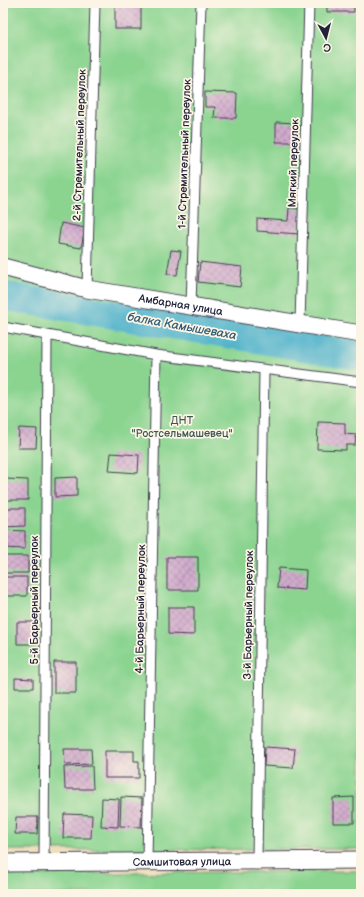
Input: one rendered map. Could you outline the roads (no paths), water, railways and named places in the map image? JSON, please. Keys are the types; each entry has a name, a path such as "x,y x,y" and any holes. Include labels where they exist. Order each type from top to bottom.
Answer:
{"street":[{"name":"Амбарная улица","path":"3,267 87,288 361,334"},
{"name":"Самшитовая улица","path":"3,863 44,864 361,860"}],"lane":[{"name":"2-й Стремительный переулок","path":"87,288 95,3"},
{"name":"1-й Стремительный переулок","path":"191,305 201,3"},
{"name":"Мягкий переулок","path":"300,323 309,3"},
{"path":"3,327 156,355 361,382"},
{"name":"5-й Барьерный переулок","path":"44,864 47,336"},
{"name":"4-й Барьерный переулок","path":"147,862 156,355"},
{"name":"3-й Барьерный переулок","path":"257,861 264,370"}],"waterway":[{"name":"балка Камышеваха","path":"3,296 361,356"}],"park label":[{"name":"ДНТ \"Ростсельмашевец\"","path":"182,426"}]}
